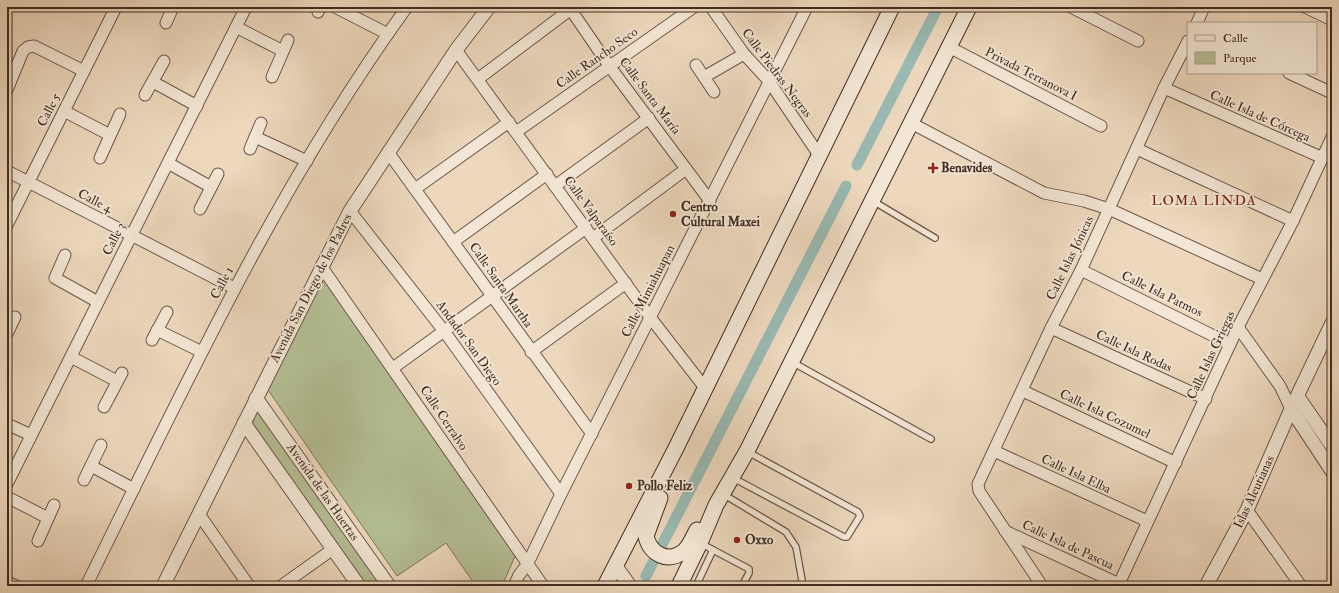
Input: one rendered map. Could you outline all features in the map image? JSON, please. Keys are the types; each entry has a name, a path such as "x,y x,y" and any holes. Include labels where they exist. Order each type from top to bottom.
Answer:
{"main road":[{"path":"605,586 676,448 704,388 892,7"},
{"path":"676,448 673,464 646,536 658,554 676,555 683,552 700,524 720,500 733,478 969,7"},
{"path":"688,585 706,547 720,500"}],"street":[{"name":"Calle 5","path":"7,225 116,7"},
{"path":"166,23 174,7"},
{"name":"Calle 3","path":"7,484 246,7"},
{"path":"335,7 388,34"},
{"name":"Calle 1","path":"86,586 234,288 306,161 407,7"},
{"name":"Avenida San Diego de los Padres","path":"163,586 321,266 350,211 456,50 489,7"},
{"name":"Calle Rancho Seco","path":"516,132 694,7"},
{"name":"Calle Piedras Negras","path":"711,7 744,54 769,81 819,155"},
{"name":"Calle Mimiahuapan","path":"514,586 519,575 528,565 561,494 807,7"},
{"path":"1071,7 1138,41"},
{"path":"1197,22 1204,7"},
{"path":"1305,7 1332,20"},
{"path":"478,79 570,8"},
{"name":"Calle Santa María","path":"570,8 610,67 710,201"},
{"path":"236,27 283,52"},
{"path":"272,77 288,40"},
{"name":"Calle Islas Jónicas","path":"1005,531 978,487 1051,328 1081,270 1164,88 1187,43"},
{"path":"7,87 23,51 28,47 34,46 84,71"},
{"name":"Privada Terranova I","path":"949,47 1101,126"},
{"name":"Calle Valparaíso","path":"456,50 650,317 704,388"},
{"path":"704,77 744,54"},
{"path":"145,95 164,61"},
{"path":"696,65 714,92"},
{"path":"1291,74 1332,93"},
{"path":"153,82 197,106"},
{"name":"Calle Isla de Córcega","path":"1164,88 1323,158"},
{"path":"64,111 110,135"},
{"path":"100,158 120,114"},
{"path":"555,186 649,118"},
{"path":"415,189 509,122"},
{"path":"250,149 261,123"},
{"path":"911,123 1044,193 1084,201 1109,209 1262,279"},
{"name":"Calle Islas Griegas","path":"1118,585 1206,399 1238,327 1293,221 1332,137"},
{"path":"255,138 306,161"},
{"path":"1137,149 1293,221"},
{"name":"Calle Santa Martha","path":"388,152 491,297 592,434"},
{"path":"168,164 211,187"},
{"path":"593,238 686,169"},
{"name":"Calle 4","path":"7,171 234,288"},
{"path":"200,209 218,174"},
{"path":"453,242 547,174"},
{"name":"Andador San Diego","path":"350,211 444,331 561,494"},
{"path":"393,368 586,228"},
{"path":"65,254 55,278 98,302"},
{"name":"Calle Cerralvo","path":"321,266 543,586"},
{"name":"Calle Isla Patmos","path":"1081,270 1230,344"},
{"path":"531,352 626,283"},
{"path":"167,312 154,335 202,352"},
{"path":"7,332 15,317"},
{"name":"Islas Aleutianas","path":"1206,586 1247,510 1291,410 1332,323"},
{"path":"1238,327 1280,386 1291,410 1332,471"},
{"name":"Calle Isla Rodas","path":"1051,328 1206,399"},
{"path":"71,357 120,377 104,407"},
{"path":"1280,386 1298,397 1332,446"},
{"name":"Calle Isla Cozumel","path":"1023,391 1176,463"},
{"name":"Avenida de las Huertas","path":"256,398 389,586"},
{"name":"Avenida de las Huertas","path":"244,423 359,586"},
{"path":"7,424 31,435"},
{"path":"84,480 101,445"},
{"name":"Calle Isla Elba","path":"994,451 1147,521"},
{"path":"91,466 134,489"},
{"path":"7,497 48,518"},
{"path":"38,541 54,505"},
{"path":"1247,510 1301,586"},
{"path":"199,514 249,586"},
{"path":"1005,531 1042,586"},
{"name":"Calle Isla de Pascua","path":"1005,531 1118,585"},
{"path":"281,586 333,549"},
{"path":"616,565 630,586"},
{"path":"7,582 16,586"}],"lane":[{"path":"872,201 935,238"},
{"path":"792,362 931,439"},
{"path":"733,478 844,537 847,536 860,516 858,512 747,451"},
{"path":"720,500 786,532 796,547 803,586"},
{"path":"706,547 748,569 749,573 742,586"}],"green space":[{"path":"322,274 516,554 502,586 476,586 446,543 397,576 266,387"},
{"path":"258,409 383,586 364,586 251,427"}],"waterway":[{"path":"857,165 938,7"},
{"path":"646,576 846,186"}],"place":[{"name":"Benavides","path":"933,168"},
{"name":"Centro Cultural Maxei","path":"673,214"},
{"name":"Pollo Feliz","path":"629,486"},
{"name":"Oxxo","path":"737,540"}],"district":[{"name":"LOMA LINDA","path":"1204,200"}]}
